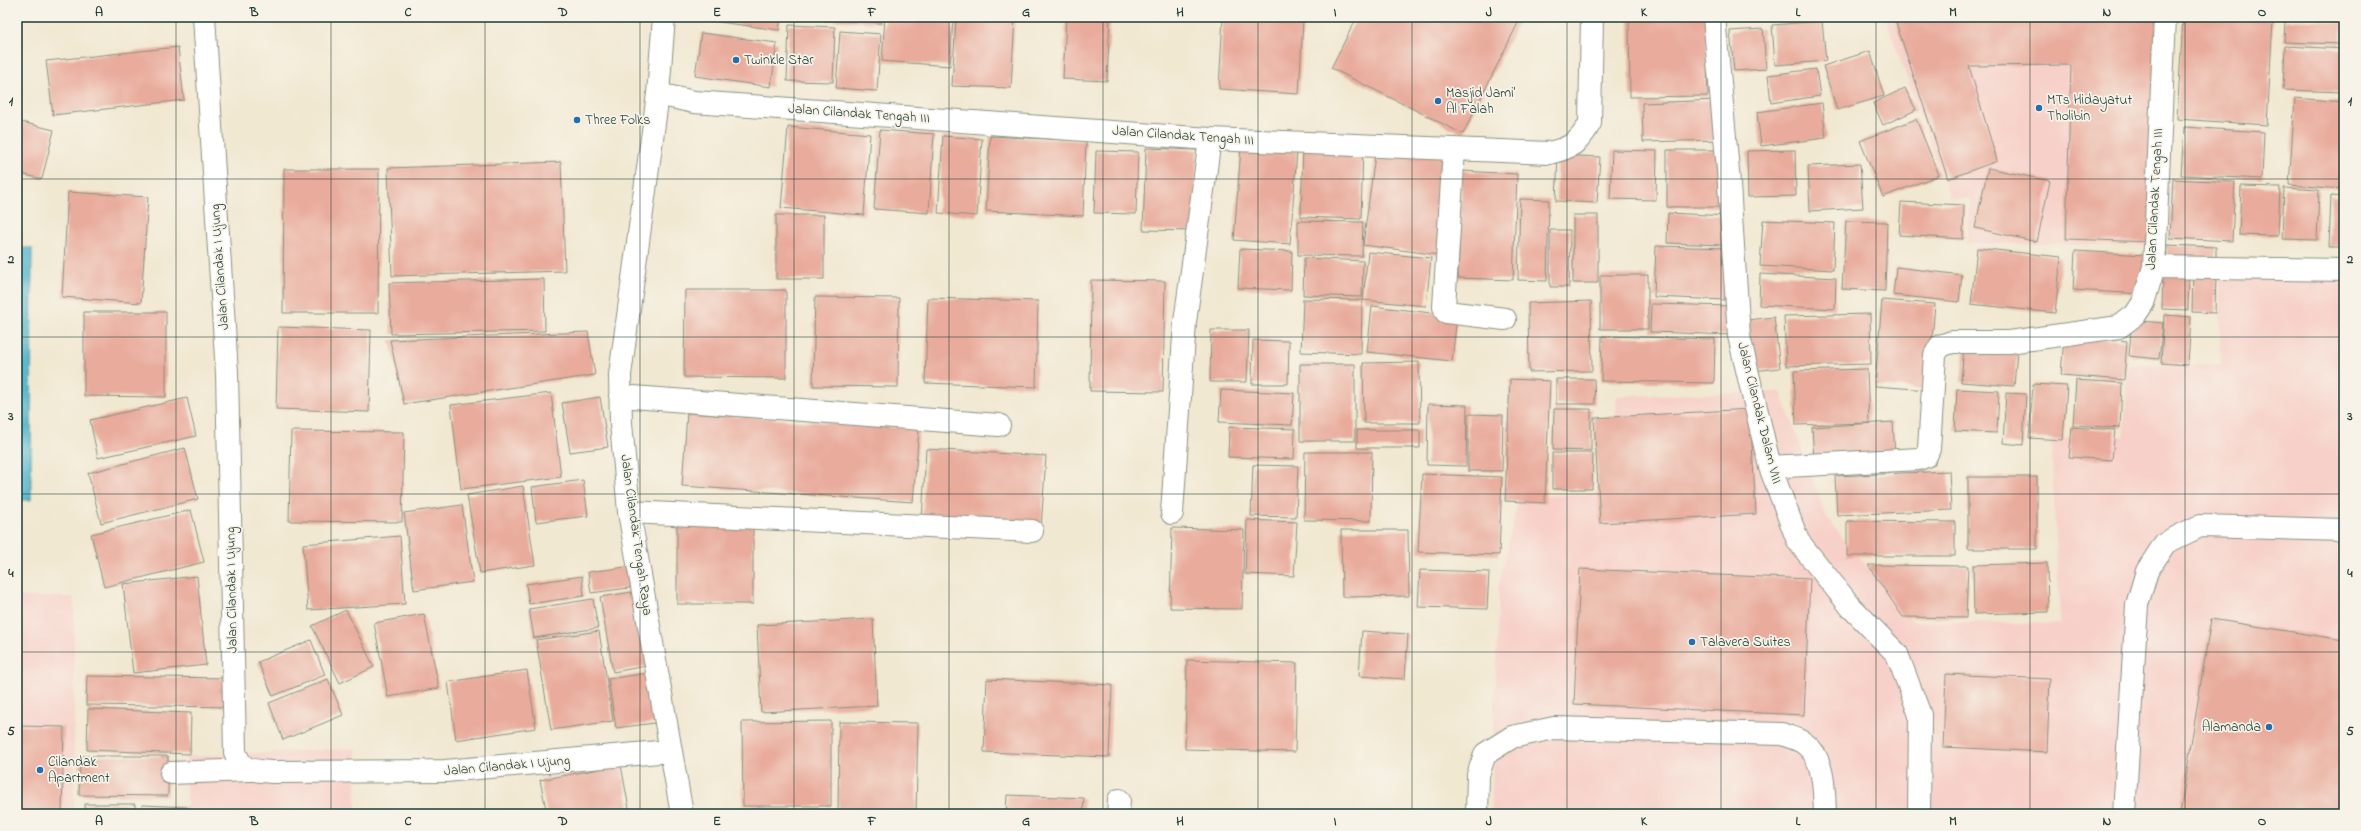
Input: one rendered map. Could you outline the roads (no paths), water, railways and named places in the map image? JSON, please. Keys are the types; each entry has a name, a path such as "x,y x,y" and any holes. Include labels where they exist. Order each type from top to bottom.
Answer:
{"street":[{"name":"Jalan Cilandak I Ujung","path":"204,17 227,373 235,752 242,766 250,770 445,771 670,751"},
{"name":"Jalan Cilandak Tengah Raya","path":"664,17 658,94 620,375 620,396 629,512 682,814"},
{"name":"Jalan Cilandak Tengah III","path":"658,94 694,102 1210,139 1549,153 1564,149 1582,138 1590,123 1592,17"},
{"name":"Jalan Cilandak Dalam VIII","path":"1714,17 1728,170 1739,336 1770,468 1798,542 1851,607 1897,654 1920,716 1919,814"},
{"name":"Jalan Cilandak Tengah III","path":"1770,468 1919,459 1926,456 1931,437 1935,355 1940,346 1952,342 2009,342 2118,327 2136,315 2143,302 2154,268 2165,17"},
{"path":"1172,513 1185,322 1210,139"},
{"path":"1454,149 1444,307 1446,312 1505,320"},
{"path":"2154,268 2344,270"},
{"path":"620,396 999,424"},
{"path":"629,512 1032,531"},
{"path":"2124,814 2137,605 2147,571 2165,543 2200,526 2344,530"},
{"path":"1477,814 1478,775 1485,754 1512,737 1554,728 1782,734 1805,743 1815,754 1823,779 1825,814"},
{"path":"171,773 250,770"}],"water":[{"path":"17,248 32,248 31,500 17,500"}],"place":[{"name":"Twinkle Star","path":"736,60"},
{"name":"Masjid Jami' Al Falah","path":"1438,101"},
{"name":"MTs Hidayatut Tholibin","path":"2039,108"},
{"name":"Three Folks","path":"577,120"},
{"name":"Talavera Suites","path":"1692,642"},
{"name":"Alamanda","path":"2269,727"},
{"name":"Cilandak Apartment","path":"40,770"}]}
